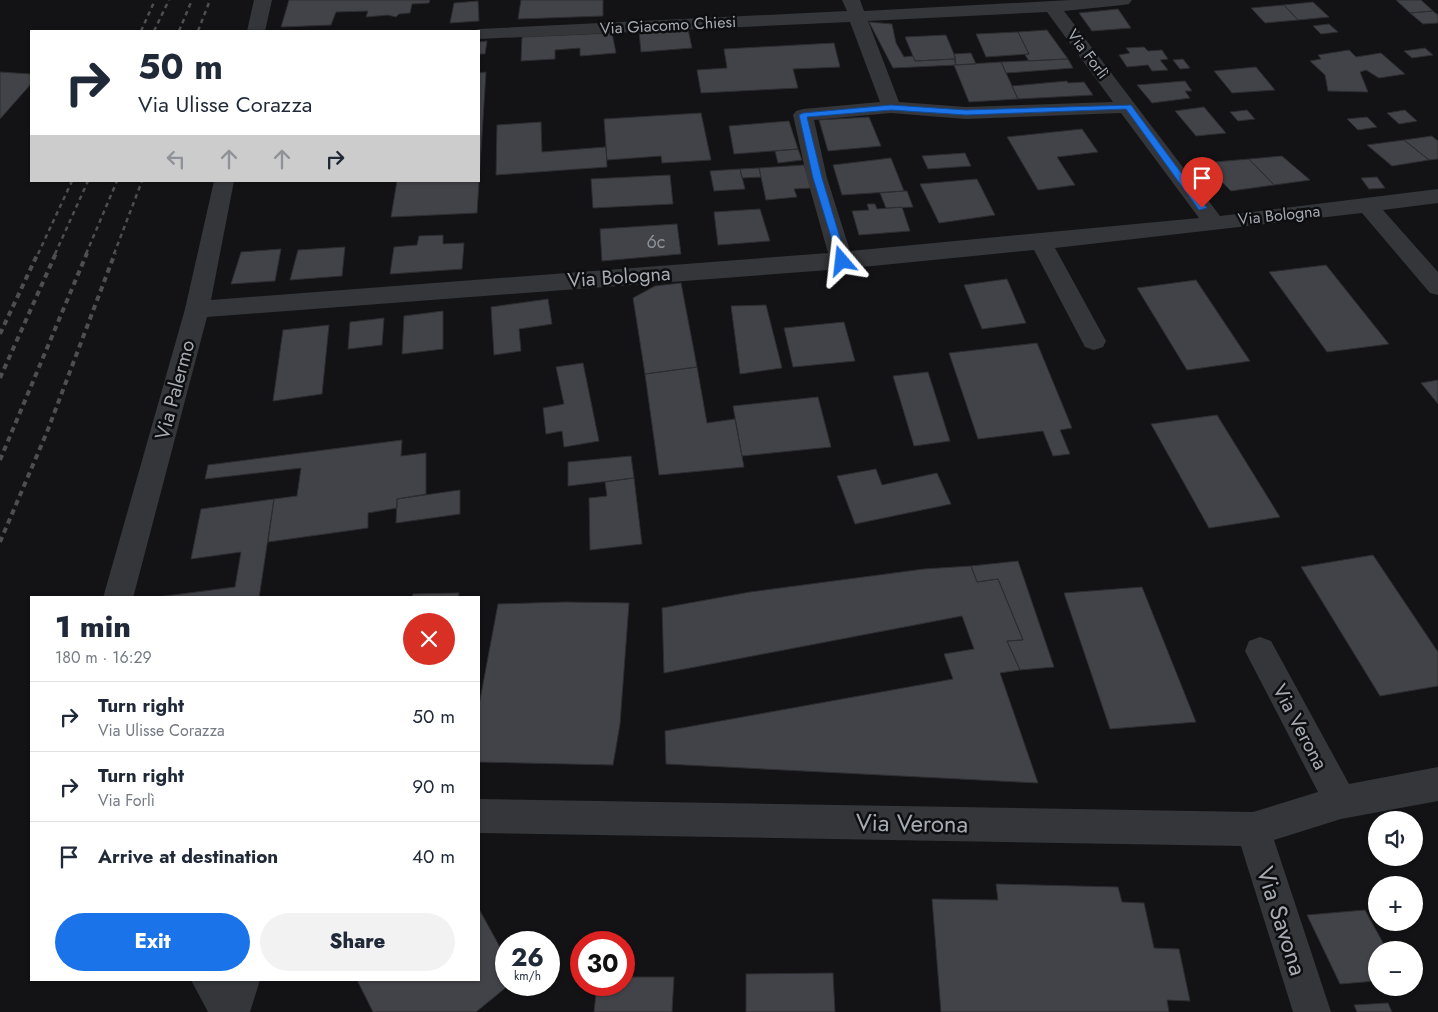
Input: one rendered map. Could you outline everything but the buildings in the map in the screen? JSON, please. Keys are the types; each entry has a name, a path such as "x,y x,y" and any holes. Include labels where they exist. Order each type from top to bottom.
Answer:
{"street":[{"path":"256,30 263,0"},
{"name":"Via Giacomo Chiesi","path":"480,34 854,8 1052,7 1123,0"},
{"name":"Via Forlì","path":"1052,7 1213,222"},
{"path":"854,8 891,108"},
{"path":"842,261 817,178 803,115 891,108 966,113 1128,107"},
{"name":"Via Palermo","path":"119,596 197,309 224,182"},
{"name":"Via Bologna","path":"197,309 842,261 1041,242 1368,206 1438,196"},
{"path":"1368,206 1438,287"},
{"path":"1041,242 1094,341"},
{"name":"Via Verona","path":"1260,652 1341,802"},
{"name":"Via Verona","path":"480,816 1253,830 1341,802 1438,784"},
{"name":"Via Savona","path":"1253,830 1312,1012"}],"railway":[{"path":"141,30 155,0"},
{"path":"154,30 169,0"},
{"path":"179,30 192,0"},
{"path":"198,30 210,0"},
{"path":"38,254 72,182"},
{"path":"55,254 88,182"},
{"path":"86,254 117,182"},
{"path":"114,254 142,182"},
{"path":"0,334 38,253"},
{"path":"0,378 56,253"},
{"path":"0,460 87,253"},
{"path":"0,542 47,432 115,253"}],"route":[{"path":"842,261 817,178 803,115 891,108 966,113 1128,107 1202,208"}]}
